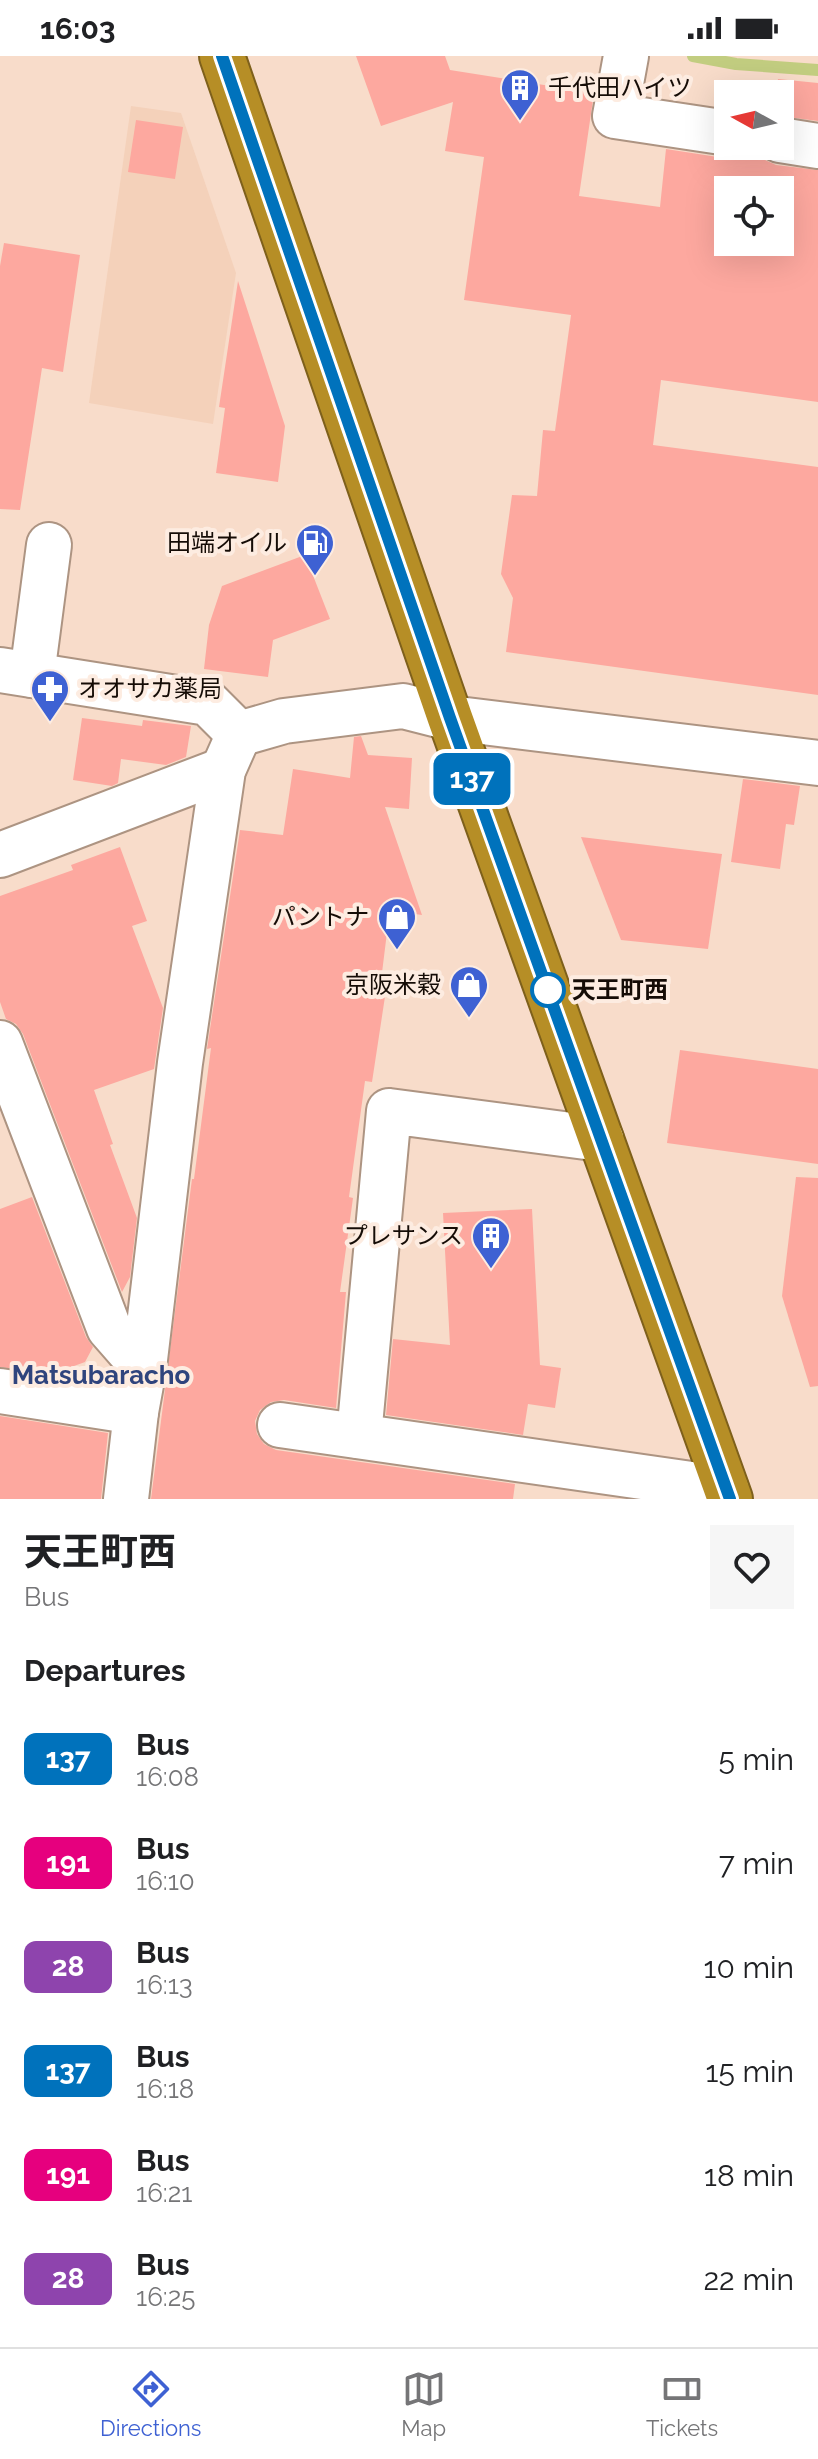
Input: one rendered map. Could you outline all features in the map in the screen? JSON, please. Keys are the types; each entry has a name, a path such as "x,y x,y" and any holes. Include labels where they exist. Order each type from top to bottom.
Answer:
{"highway":[{"path":"222,56 450,718 728,1494"}],"street":[{"path":"626,56 615,116 714,131"},
{"path":"794,142 818,146"},
{"path":"49,545 16,672 208,703 231,752 180,1063 126,1499"},
{"path":"0,855 231,752 284,721 403,706 450,718 818,763"},
{"path":"0,1043 109,1328 144,1368"},
{"path":"359,1436 389,1111 601,1139"},
{"path":"0,1391 136,1412"},
{"path":"280,1425 728,1494"}],"shaded area":[{"path":"131,106 181,113 236,273 213,424 89,403"}],"building":[{"path":"356,56 445,56 450,70 594,93 579,196 660,207 666,149 714,156 714,160 765,160 776,165 818,170 818,402 661,380 653,445 818,467 818,695 506,652 513,598 501,574 512,495 537,496 543,430 555,431 571,315 464,300 484,157 445,151 453,102 381,126"},
{"path":"794,81 818,83 818,121 794,118"},
{"path":"136,120 183,127 175,179 128,172"},
{"path":"4,243 80,255 63,372 42,368 20,510 0,509 0,266"},
{"path":"238,281 285,426 278,482 216,473 225,408 219,407"},
{"path":"305,555 330,619 273,640 268,677 204,669 209,625 222,586"},
{"path":"82,718 142,726 143,720 191,726 186,757 166,765 121,759 118,783 112,786 73,780"},
{"path":"361,736 368,755 412,758 409,809 385,807 422,915 408,913 407,918 389,916 380,989 386,990 372,1082 365,1081 349,1197 353,1198 340,1292 346,1292 336,1408 284,1400 271,1402 260,1410 255,1421 257,1434 264,1444 276,1450 515,1484 513,1499 151,1499 211,1048 207,1049 240,830 283,835 293,769 350,778 354,737"},
{"path":"743,779 800,786 794,825 786,824 780,869 731,862"},
{"path":"581,837 722,854 708,949 621,940"},
{"path":"120,847 147,921 132,926 163,1008 154,1069 94,1090 137,1218 130,1277 122,1292 23,1034 16,1024 6,1019 0,1002 0,896 73,870 71,865"},
{"path":"680,1050 818,1069 818,1164 667,1143"},
{"path":"796,1177 818,1178 818,1386 810,1387 782,1296"},
{"path":"32,1197 86,1337 93,1347 85,1362 52,1374 0,1367 0,1209"},
{"path":"532,1209 540,1365 561,1368 555,1408 528,1404 523,1435 386,1415 393,1339 450,1345 443,1213"},
{"path":"0,1416 108,1433 101,1499 0,1499"}],"waterway":[{"path":"693,56 736,64 818,70"}],"bus line":[{"name":"137","path":"222,56 450,718 730,1499"}],"place":[{"name":"千代田ハイツ","path":"520,122"},
{"name":"田端オイル","path":"315,577"},
{"name":"オオサカ薬局","path":"50,723"},
{"name":"パントナ","path":"397,951"},
{"name":"天王町西","path":"548,990"},
{"name":"京阪米穀","path":"469,1019"},
{"name":"プレサンス","path":"491,1270"}],"district":[{"name":"Matsubaracho","path":"101,1375"}]}
